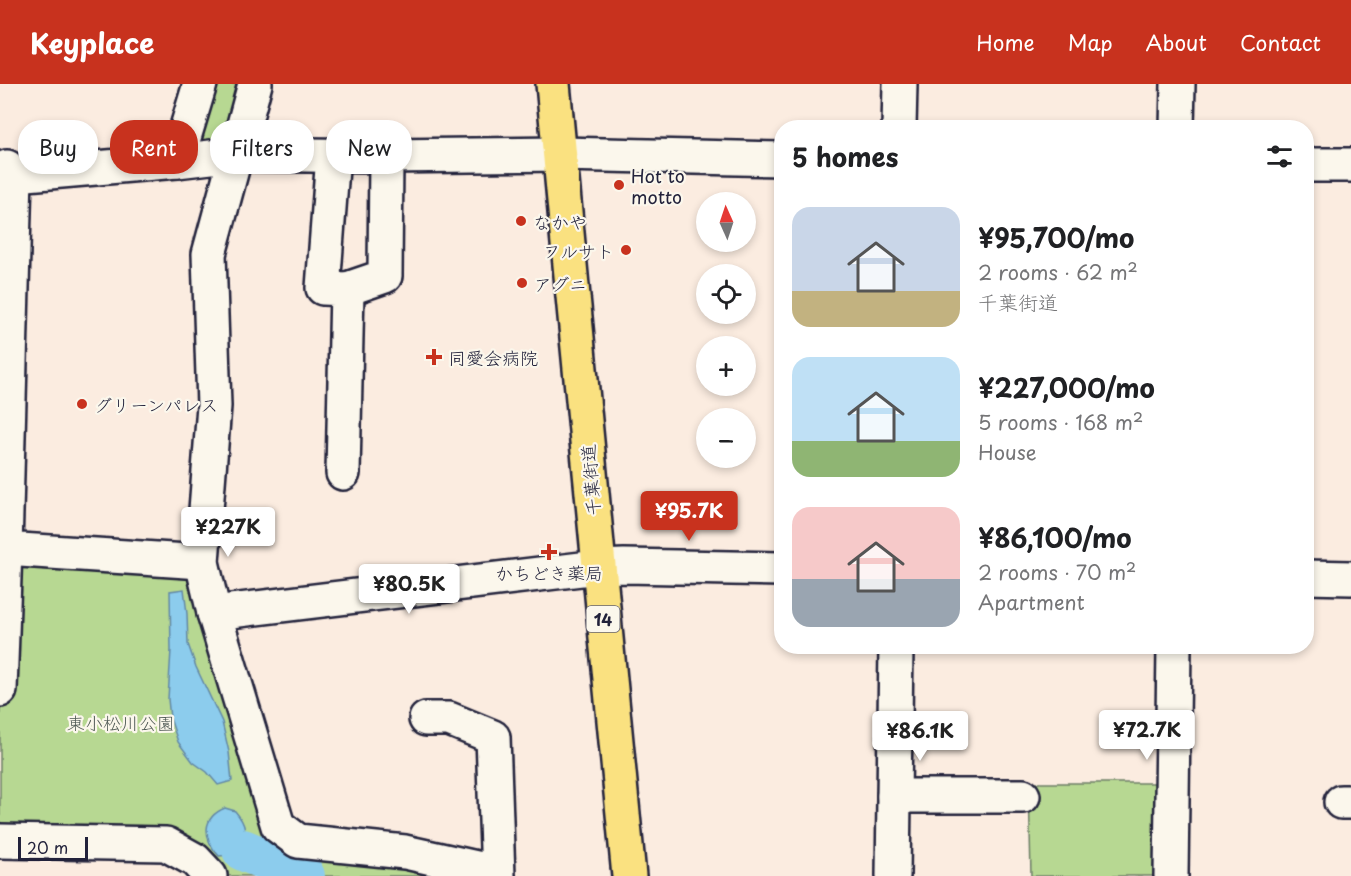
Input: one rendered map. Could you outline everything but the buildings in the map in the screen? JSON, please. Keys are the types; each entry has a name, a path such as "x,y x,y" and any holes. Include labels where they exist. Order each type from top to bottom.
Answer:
{"highway":[{"name":"千葉街道","path":"553,84 629,876"}],"street":[{"path":"189,120 200,84"},
{"path":"245,120 255,84"},
{"path":"899,120 900,84"},
{"path":"1177,120 1178,84"},
{"path":"412,156 560,154 774,159"},
{"path":"1314,165 1351,165"},
{"path":"0,690 5,175 110,166"},
{"path":"231,174 209,254 214,406 202,562 214,613 278,826 298,841 405,852 477,868 491,876"},
{"path":"332,174 323,288 347,289 385,276 386,174"},
{"path":"343,473 347,289"},
{"path":"3,549 202,562"},
{"path":"214,613 598,567 774,569"},
{"path":"1314,577 1351,578"},
{"path":"893,876 896,654"},
{"path":"1171,876 1174,654"},
{"path":"426,719 449,719 493,736 498,876"},
{"path":"894,796 1023,796"},
{"path":"0,841 166,844 195,860 210,876"}],"green space":[{"path":"206,84 248,84 239,120 210,120 210,152 198,154 198,120 196,120"},
{"name":"東小松川公園","path":"5,549 202,562 278,826 491,876 210,876 195,860 0,841 0,686"},
{"path":"1029,783 1161,783 1160,876 1031,876"}],"water":[{"path":"184,589 188,644 196,667 222,722 229,752 232,781 218,785 207,772 193,762 178,742 170,718 168,699 171,650 170,591"},
{"path":"225,808 235,811 239,816 244,825 245,838 243,850 231,855 219,856 210,843 207,829 212,817"}],"waterway":[{"path":"243,850 304,876"}],"place":[{"name":"Hot to motto","path":"619,185"},
{"name":"なかや","path":"521,221"},
{"name":"フルサト","path":"626,250"},
{"name":"アグニ","path":"522,283"},
{"name":"同愛会病院","path":"434,357"},
{"name":"グリーンパレス","path":"82,404"},
{"name":"かちどき薬局","path":"549,552"}]}
